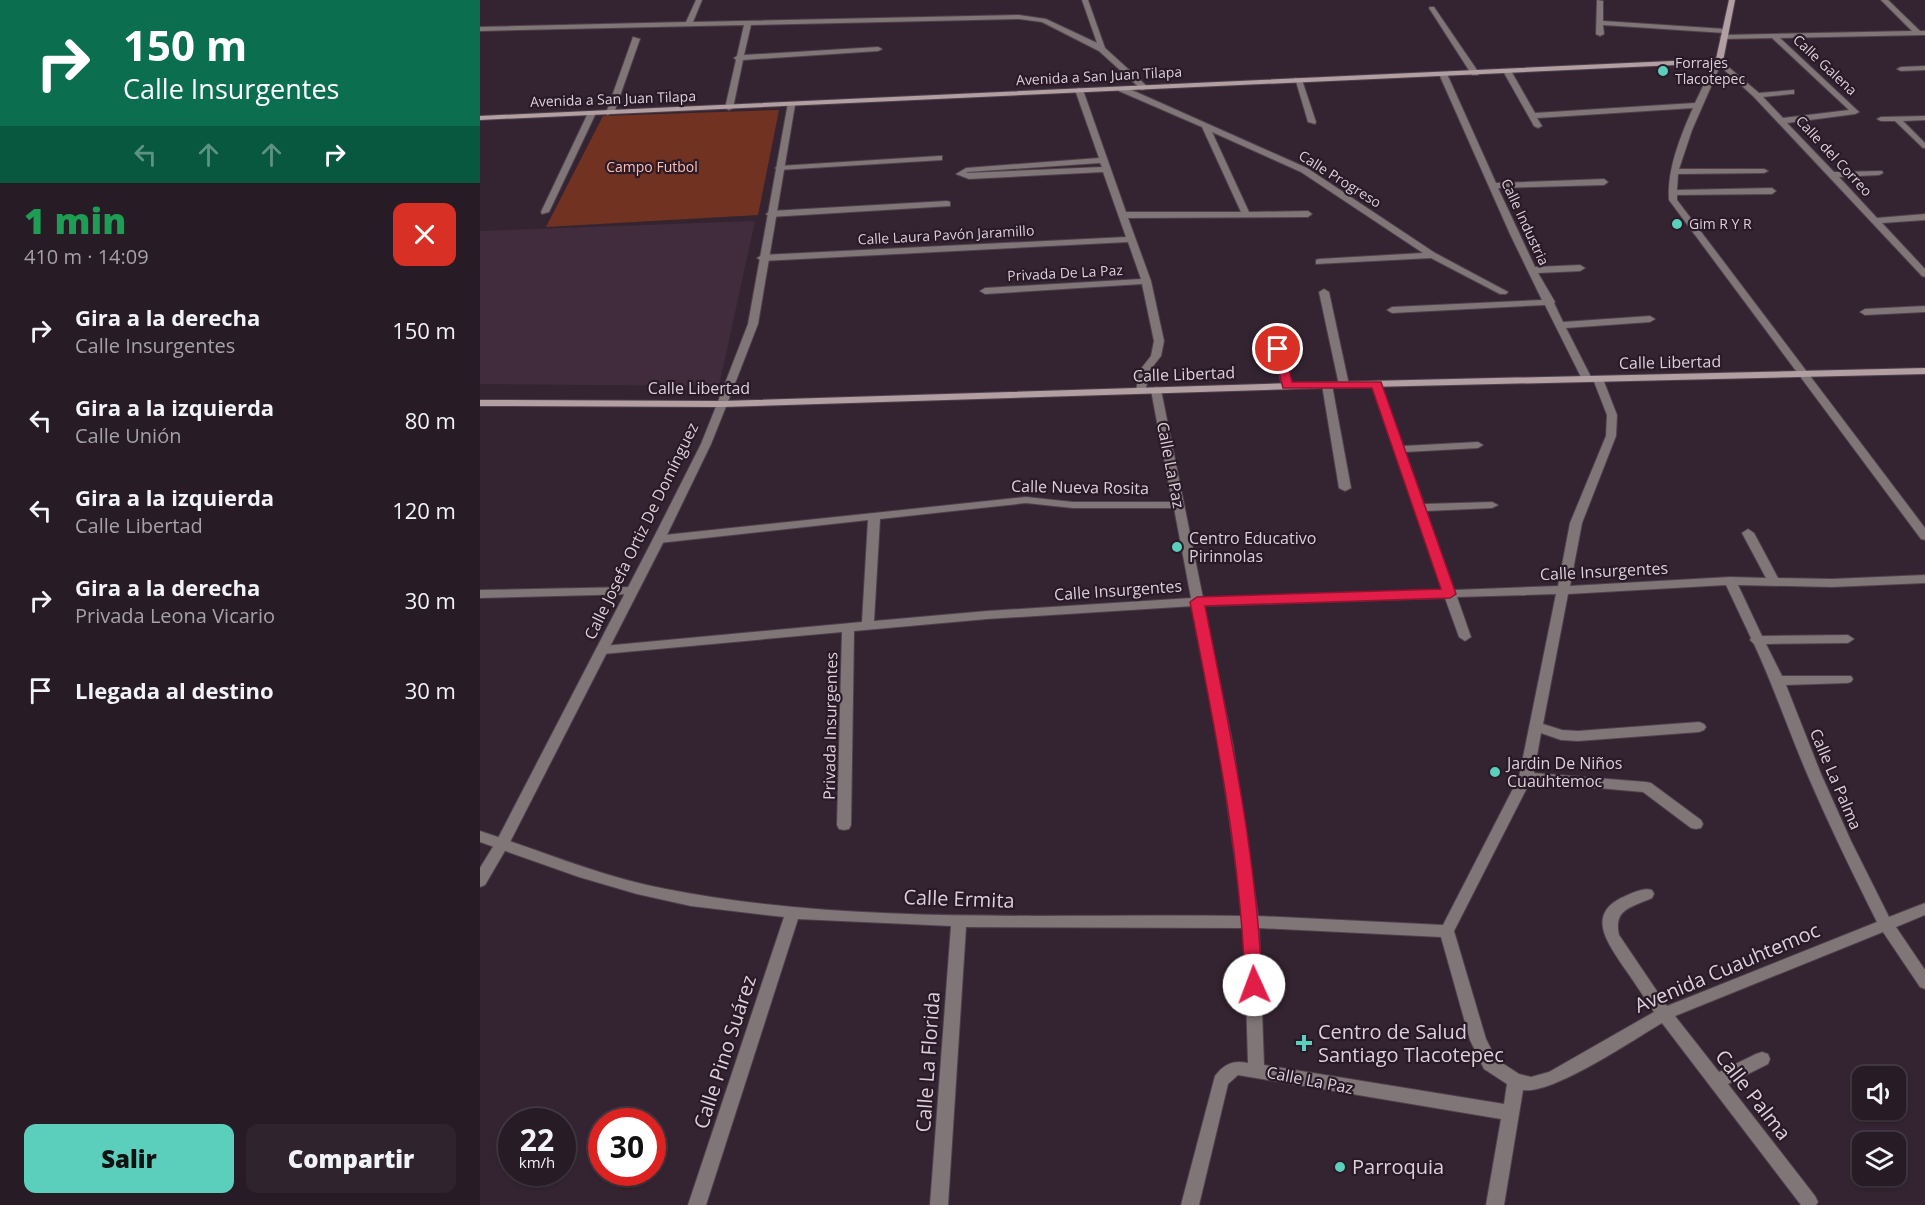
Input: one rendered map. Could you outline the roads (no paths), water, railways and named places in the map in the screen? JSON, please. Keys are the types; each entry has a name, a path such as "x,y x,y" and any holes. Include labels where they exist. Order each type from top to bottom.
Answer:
{"main road":[{"path":"1719,61 1732,0"},
{"name":"Avenida a San Juan Tilapa","path":"480,118 1719,61"},
{"name":"Calle Libertad","path":"480,404 722,404 1141,390 1925,371"}],"street":[{"path":"689,23 699,0"},
{"path":"1094,0 1085,0 1102,49"},
{"path":"1884,0 1921,33"},
{"path":"1600,1 1600,34"},
{"path":"1432,8 1475,73"},
{"path":"481,29 1028,17 1054,25 1102,49 1145,88"},
{"path":"729,108 738,58 748,22"},
{"path":"1599,23 1774,36 1921,33"},
{"name":"Calle Galena","path":"1774,36 1854,111 1854,114 1782,121"},
{"path":"610,113 636,39"},
{"path":"738,58 878,49"},
{"path":"1719,61 1697,105 1675,172 1671,193 1677,206 1925,536"},
{"name":"Calle del Correo","path":"1719,61 1757,95 1875,220 1921,265 1925,273"},
{"path":"1901,69 1925,68"},
{"path":"1507,71 1538,126"},
{"name":"Calle Industria","path":"1443,74 1533,270 1612,415 1611,436 1576,523 1526,777 1448,931"},
{"path":"1298,80 1312,122"},
{"name":"Calle Progreso","path":"1122,89 1320,179 1432,255 1503,292"},
{"path":"1079,90 1146,281 1159,348 1145,370 1141,390"},
{"path":"1757,95 1791,92"},
{"name":"Calle Josefa Ortiz De Domínguez","path":"480,881 502,844 603,650 705,444 722,404 753,324 762,258 791,105"},
{"path":"1532,116 1697,105"},
{"path":"545,212 592,113"},
{"path":"1896,118 1923,146"},
{"path":"1881,119 1925,118"},
{"path":"1205,126 1246,214"},
{"path":"779,168 939,158"},
{"path":"1078,166 966,170 960,174 969,177 1105,164"},
{"path":"1675,172 1764,171"},
{"path":"1832,175 1879,173"},
{"path":"1493,186 1604,182"},
{"path":"1671,193 1772,191"},
{"path":"770,214 947,204"},
{"path":"1122,215 1308,214"},
{"path":"1875,220 1925,217"},
{"name":"Calle Laura Pavón Jaramillo","path":"762,258 1131,239"},
{"path":"1319,262 1432,255"},
{"path":"1533,270 1580,268"},
{"name":"Privada De La Paz","path":"985,291 1146,281"},
{"path":"1324,292 1344,385"},
{"path":"1392,310 1550,302"},
{"path":"1865,312 1925,309"},
{"path":"1561,325 1650,319"},
{"path":"1278,349 1287,386"},
{"path":"1377,384 1466,637"},
{"path":"1327,385 1346,488"},
{"name":"Calle La Paz","path":"1156,390 1226,746 1251,922 1256,1070 1291,1078 1510,1113"},
{"path":"1400,449 1478,445"},
{"name":"Calle Nueva Rosita","path":"659,539 874,518 1026,500 1073,505 1179,505"},
{"path":"1421,508 1492,505"},
{"path":"868,626 874,518"},
{"path":"1748,533 1773,580"},
{"name":"Calle Insurgentes","path":"603,650 848,627 1197,602 1562,590 1730,581 1773,580 1832,583 1925,579"},
{"name":"Calle La Palma","path":"1730,581 1756,640 1778,681 1814,774 1886,925 1925,981"},
{"path":"480,594 631,591"},
{"name":"Privada Insurgentes","path":"844,825 848,627"},
{"path":"1756,640 1848,639"},
{"path":"1778,681 1847,679"},
{"path":"1536,726 1561,735 1578,736 1699,727"},
{"path":"1526,777 1646,788 1696,824"},
{"name":"Calle Ermita","path":"480,836 622,885 691,900 793,912 959,921 1251,922 1448,931"},
{"name":"Calle Palma","path":"1647,894 1616,908 1609,916 1608,926 1612,937 1664,1014 1809,1202"},
{"name":"Avenida Cuauhtemoc","path":"1515,1081 1531,1084 1552,1078 1664,1014 1925,909"},
{"name":"Calle Pino Suárez","path":"697,1205 793,912"},
{"name":"Calle La Florida","path":"939,1205 959,921"},
{"path":"1448,931 1478,1040 1490,1064 1515,1081 1495,1205"},
{"path":"1717,1081 1762,1059"},
{"path":"1190,1205 1221,1081 1228,1072 1237,1068 1256,1070"}],"place":[{"name":"Forrajes Tlacotepec","path":"1663,71"},
{"name":"Gim R Y R","path":"1677,224"},
{"name":"Centro Educativo Pirinnolas","path":"1177,547"},
{"name":"Jardin De Niños Cuauhtemoc","path":"1495,772"},
{"name":"Centro de Salud Santiago Tlacotepec","path":"1304,1043"},
{"name":"Parroquia","path":"1340,1167"}],"park label":[{"name":"Campo Futbol","path":"652,167"}]}
